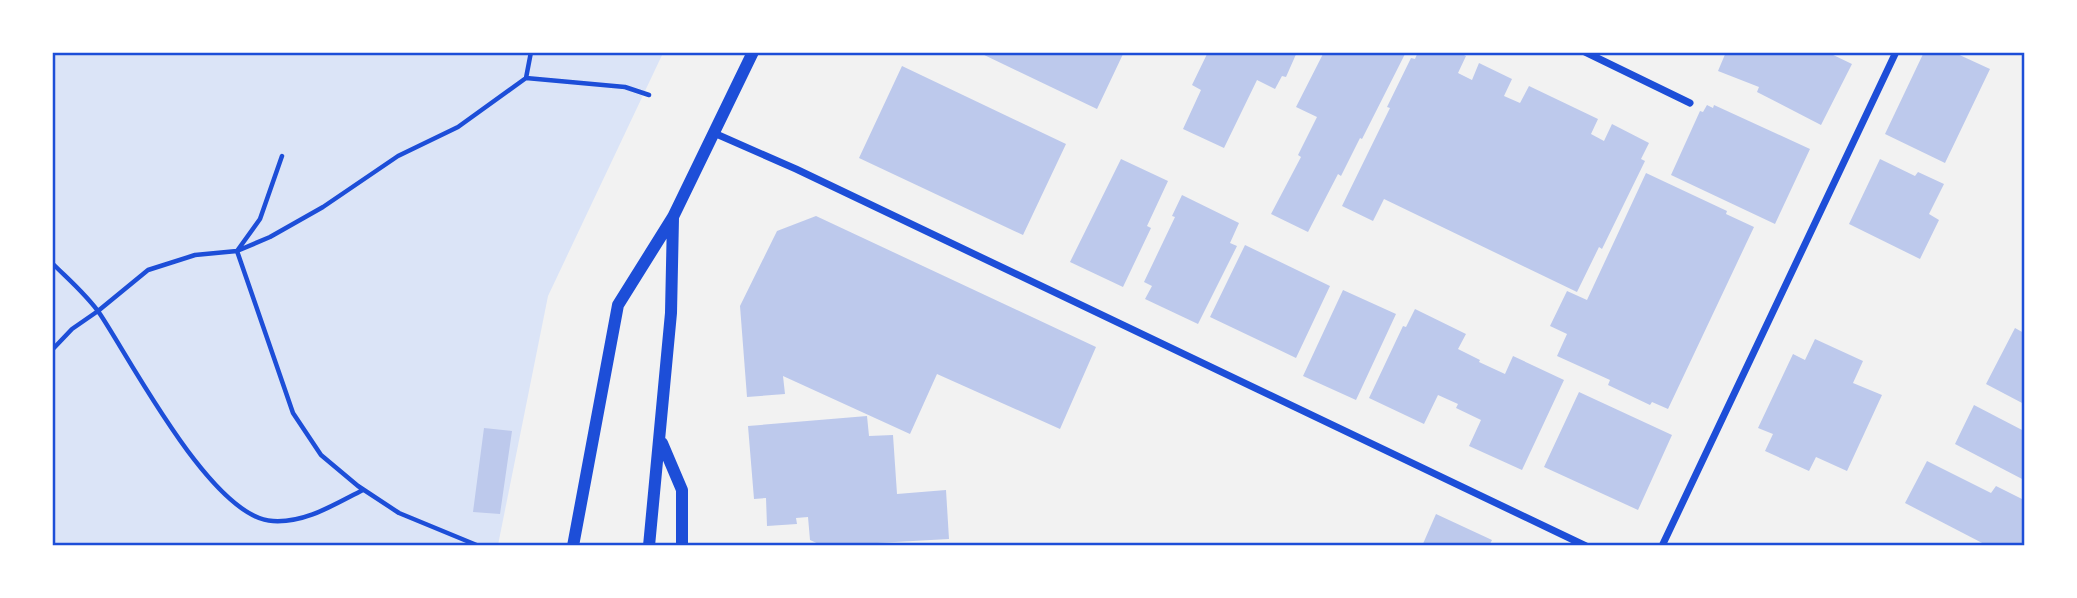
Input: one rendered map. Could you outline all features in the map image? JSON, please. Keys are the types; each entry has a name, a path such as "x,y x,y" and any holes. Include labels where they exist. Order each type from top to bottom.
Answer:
{"street":[{"path":"573,545 618,305 673,217 753,52"},
{"path":"1586,52 1690,103"},
{"path":"1662,545 1896,52"},
{"path":"713,133 822,181 1586,545"},
{"path":"649,545 671,313 673,217"},
{"path":"661,439 682,490 682,545"}],"path":[{"path":"526,78 531,52"},
{"path":"52,350 72,329 148,270 195,255 237,251 281,231 323,207 398,156 458,127 526,78 625,87 649,95"},
{"path":"237,251 260,219 282,156"},
{"path":"237,251 293,413 321,454 363,489 399,513 479,545"},
{"path":"52,263 98,311 168,424 212,481 244,511 271,522 297,519 318,513 363,489"}],"shaded area":[{"path":"52,53 663,53 548,296 498,545 53,545"}],"building":[{"path":"978,52 1124,52 1097,109"},
{"path":"1208,52 1297,52 1286,77 1282,76 1275,89 1257,80 1224,148 1183,129 1201,90 1192,85"},
{"path":"1324,52 1406,52 1362,139 1360,138 1341,176 1338,174 1308,232 1271,214 1301,157 1298,155 1317,117 1296,107"},
{"path":"1418,52 1458,52 1466,56 1458,73 1472,80 1479,63 1512,79 1504,96 1520,103 1529,86 1598,119 1591,134 1604,141 1612,124 1649,143 1641,159 1645,161 1602,249 1599,247 1577,292 1384,199 1373,221 1342,206 1411,58 1415,59"},
{"path":"1726,52 1827,52 1852,64 1821,125 1757,92 1759,87 1718,71"},
{"path":"1924,52 1953,52 1990,69 1945,163 1885,134"},
{"path":"902,66 1066,144 1023,235 859,158"},
{"path":"1707,105 1713,108 1714,105 1810,149 1775,224 1671,175 1700,111 1703,112"},
{"path":"1121,159 1168,181 1147,226 1151,228 1123,287 1070,262"},
{"path":"1880,159 1915,176 1918,172 1944,184 1929,214 1939,220 1920,259 1849,224"},
{"path":"1646,173 1727,211 1726,214 1754,227 1668,409 1652,402 1650,405 1608,385 1610,380 1557,356 1567,334 1550,326 1567,291 1587,300"},
{"path":"1182,195 1239,223 1230,243 1237,246 1198,324 1145,299 1152,286 1144,282 1175,217 1172,216"},
{"path":"816,216 1096,347 1060,429 937,374 910,434 783,376 785,394 747,397 740,306 777,231"},
{"path":"1245,245 1330,286 1296,358 1210,317"},
{"path":"1343,290 1396,314 1356,400 1303,376"},
{"path":"1415,309 1466,334 1458,349 1480,360 1479,362 1505,374 1513,356 1564,380 1522,470 1469,446 1481,420 1456,408 1458,404 1438,395 1424,424 1369,398 1403,326 1406,327"},
{"path":"2015,328 2024,333 2024,404 1986,384"},
{"path":"1815,339 1863,361 1853,383 1882,395 1847,471 1816,457 1809,471 1765,451 1773,434 1758,428 1793,354 1805,360"},
{"path":"1579,392 1672,435 1638,510 1544,467"},
{"path":"1974,405 2024,431 2024,480 1955,444"},
{"path":"867,416 869,436 893,435 897,494 946,490 949,539 823,546 810,540 808,517 796,518 797,524 767,526 766,498 754,499 748,426"},
{"path":"484,428 512,431 500,514 473,512"},
{"path":"1927,461 1991,493 1996,486 2024,500 2024,546 1988,546 1905,503"},
{"path":"1436,514 1492,540 1489,546 1422,546"}]}
